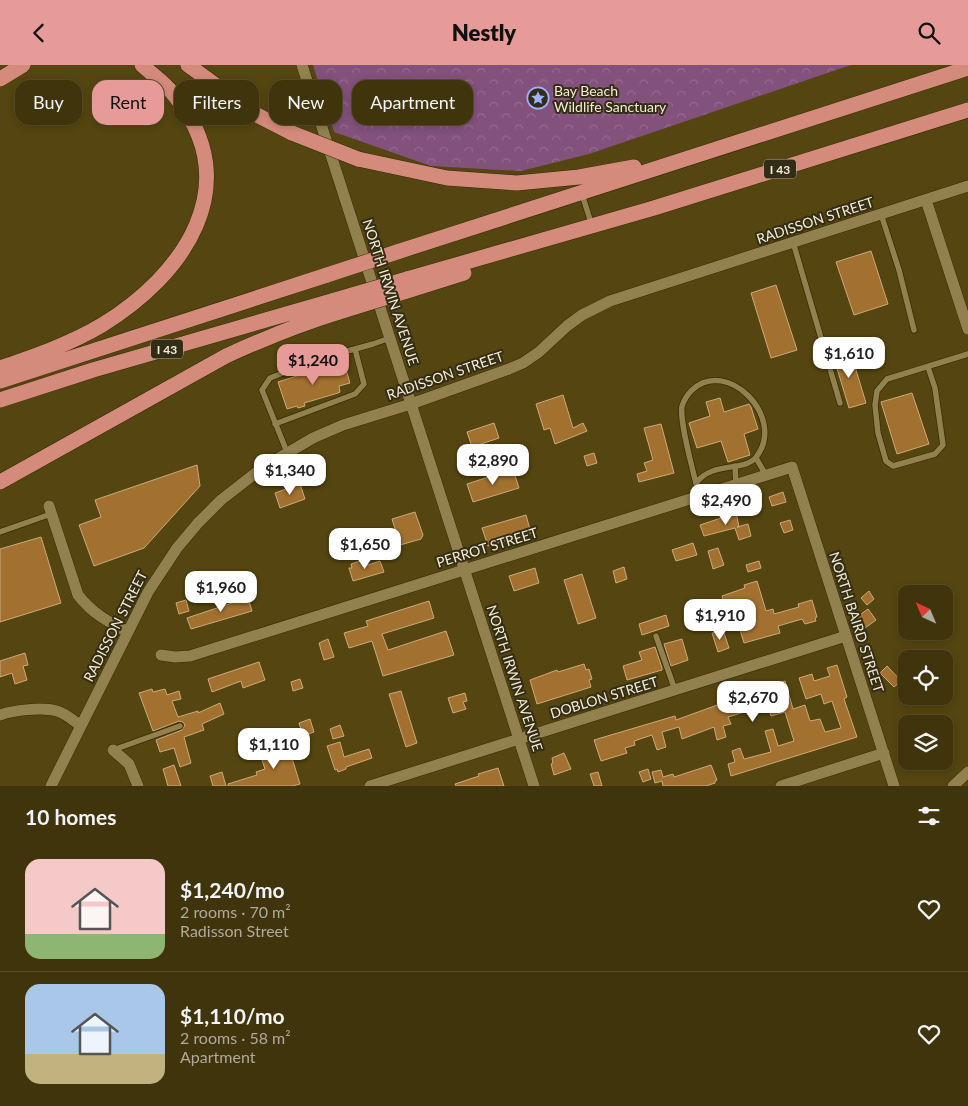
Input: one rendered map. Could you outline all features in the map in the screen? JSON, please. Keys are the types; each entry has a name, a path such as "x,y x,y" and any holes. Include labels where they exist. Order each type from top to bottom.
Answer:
{"highway":[{"path":"0,79 23,65"},
{"path":"134,65 156,78"},
{"path":"0,368 71,341 102,325 130,307 157,283 171,267 191,238 198,222 206,189 203,147 189,115 174,93 142,65"},
{"path":"188,65 255,114 292,133 358,159 447,178 517,183 615,171 697,155"},
{"name":"I 43","path":"0,381 968,68"},
{"name":"I 43","path":"0,400 93,371 337,306 592,225 767,174 968,110"},
{"path":"0,482 226,356 337,306"}],"street":[{"name":"NORTH IRWIN AVENUE","path":"302,65 534,786"},
{"name":"RADISSON STREET","path":"51,786 148,592 162,569 198,523 241,483 287,452 343,425 411,404 523,363 539,352 567,326 596,307 968,186"},
{"path":"926,200 968,329"},
{"name":"PERROT STREET","path":"161,655 175,657 190,655 792,467"},
{"name":"NORTH BAIRD STREET","path":"792,467 894,786"},
{"path":"50,510 78,595 99,617 128,632"},
{"name":"DOBLON STREET","path":"370,786 846,636"},
{"path":"0,715 8,712 36,710 57,711 81,726"},
{"path":"113,750 129,764 138,786"},
{"path":"781,786 884,753"},
{"path":"953,786 968,772"}],"lane":[{"path":"582,193 592,225"},
{"path":"881,214 899,269 914,330"},
{"path":"793,243 840,403"},
{"path":"287,452 262,390 270,378 323,357 390,338"},
{"path":"275,424 355,394 364,384 355,349"},
{"path":"928,367 935,388 942,445 935,454 893,466 886,461 878,433 875,405 877,391 888,379 968,354"},
{"path":"696,483 705,473 715,469 742,465 756,458 762,446 764,430 762,417 752,398 739,388 725,383 704,382 698,385 682,405 682,415 696,483 699,496"},
{"path":"756,458 766,475"},
{"path":"735,466 736,484"},
{"path":"0,532 50,510"},
{"path":"656,636 675,690"},
{"path":"113,750 180,725"}],"green space":[{"name":"Bay Beach Wildlife Sanctuary","path":"313,65 851,65 589,154 521,171 431,166 334,132 332,125 342,125 342,80 318,80"}],"building":[{"path":"871,251 888,304 854,315 836,262"},
{"path":"776,285 797,350 771,358 751,293"},
{"path":"850,350 866,403 849,408 833,355"},
{"path":"331,365 333,370 345,366 350,383 339,386 340,392 338,393 304,403 305,406 287,409 278,382"},
{"path":"912,393 929,444 897,454 881,402"},
{"path":"563,395 573,428 583,423 587,431 555,444 550,428 544,430 536,404"},
{"path":"720,398 724,412 749,404 758,429 744,434 750,455 728,462 721,441 697,448 689,423 710,416 706,402"},
{"path":"494,423 499,438 472,447 467,432"},
{"path":"661,424 674,473 639,482 637,474 647,471 644,463 653,460 644,428"},
{"path":"594,453 597,463 587,466 584,456"},
{"path":"197,465 200,486 144,548 94,566 79,525 101,517 95,500"},
{"path":"513,469 519,488 473,502 467,484"},
{"path":"300,484 305,499 280,508 275,493"},
{"path":"783,492 786,502 772,506 769,497"},
{"path":"733,511 734,513 736,512 739,526 748,524 751,536 739,540 735,528 704,536 700,525 721,518 719,514"},
{"path":"415,512 423,535 421,539 400,545 392,519"},
{"path":"526,515 531,533 488,546 482,528"},
{"path":"790,520 793,530 784,533 780,523"},
{"path":"41,537 61,603 0,622 0,549"},
{"path":"693,543 697,555 676,561 672,550"},
{"path":"718,548 724,565 713,569 708,551"},
{"path":"363,560 365,566 380,561 384,572 353,581 349,568 352,568 351,564"},
{"path":"759,561 761,568 748,572 746,565"},
{"path":"624,567 627,579 616,583 613,571"},
{"path":"535,568 539,583 514,591 509,576"},
{"path":"582,574 596,618 578,624 564,580"},
{"path":"757,581 766,611 773,609 774,614 799,607 798,604 812,600 817,617 815,618 816,621 805,624 802,619 778,626 780,633 744,643 733,607 726,609 722,596 745,588 744,585"},
{"path":"869,591 874,599 867,605 861,598"},
{"path":"240,595 241,600 248,598 252,611 191,629 187,618 232,603 231,598"},
{"path":"186,600 189,611 179,614 176,603"},
{"path":"429,601 434,618 382,634 388,650 446,631 454,655 383,676 372,641 349,648 344,633 368,626 366,621"},
{"path":"868,609 876,620 865,628 857,617"},
{"path":"711,613 715,624 704,627 701,616"},
{"path":"666,615 669,626 642,635 639,624"},
{"path":"723,630 729,648 718,652 712,633"},
{"path":"328,639 334,657 324,660 319,643"},
{"path":"682,639 688,660 671,666 664,644"},
{"path":"655,647 662,670 627,680 623,666 642,660 639,652"},
{"path":"25,653 28,665 23,666 27,680 15,684 12,673 0,677 0,661"},
{"path":"259,662 265,680 243,688 241,681 212,692 208,679"},
{"path":"584,664 586,670 589,669 592,679 589,680 591,687 537,704 530,680 557,670 558,672"},
{"path":"837,665 847,697 844,699 857,737 731,776 728,764 735,762 732,751 740,748 744,759 771,752 765,731 773,729 778,746 794,741 785,712 771,716 767,705 728,717 731,724 723,726 726,737 717,740 714,727 682,739 679,727 662,732 666,747 657,750 652,735 634,741 635,745 625,748 627,753 601,761 594,740 675,716 676,720 720,704 720,702 730,698 785,681 793,709 805,705 810,721 820,719 825,732 841,728 832,701 824,704 821,694 806,699 799,678 812,674 814,681 830,676 827,668"},
{"path":"887,666 898,678 898,684 894,687 880,673"},
{"path":"300,679 303,688 293,691 291,682"},
{"path":"152,689 153,692 165,689 167,695 179,691 181,699 172,701 178,717 198,711 198,713 220,703 224,714 202,724 204,730 184,737 191,763 180,767 174,748 160,752 156,740 182,730 185,725 179,721 153,731 139,693"},
{"path":"401,691 417,743 406,747 389,694"},
{"path":"465,693 467,701 463,702 466,709 453,713 448,698"},
{"path":"310,719 314,732 303,736 299,723"},
{"path":"340,725 344,736 333,739 330,729"},
{"path":"340,742 344,757 369,749 372,758 346,767 346,769 338,772 337,769 335,770 327,746"},
{"path":"292,744 296,757 292,758 300,784 292,786 228,786 228,784 257,775 256,772 265,769 259,751 271,747 272,751"},
{"path":"564,753 571,769 554,775 551,764 553,763 552,758"},
{"path":"174,765 181,786 168,786 163,769"},
{"path":"711,765 717,780 715,783 706,786 663,786 662,781 655,783 652,772 661,770 663,777 673,774 674,777"},
{"path":"498,768 504,786 456,786 455,784 479,776 478,774"},
{"path":"648,769 651,779 643,782 639,772"},
{"path":"222,772 226,786 213,786 210,776"},
{"path":"598,772 602,786 594,786 590,774"}],"place":[{"name":"Bay Beach Wildlife Sanctuary","path":"538,98"}]}
